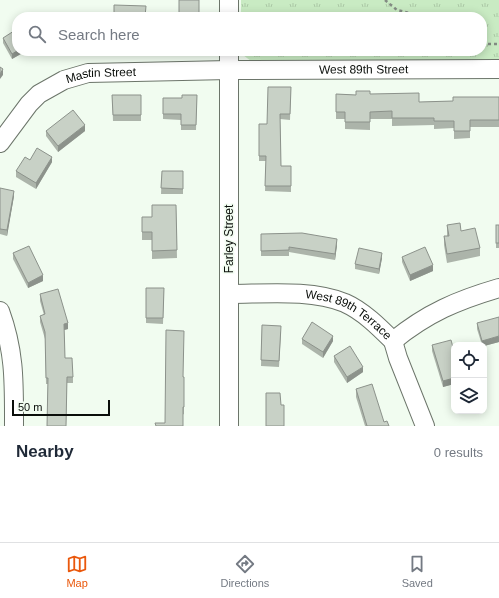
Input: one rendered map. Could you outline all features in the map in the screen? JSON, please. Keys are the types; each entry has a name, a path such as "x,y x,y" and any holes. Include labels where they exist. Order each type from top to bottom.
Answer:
{"street":[{"path":"229,0 229,12"},
{"name":"Farley Street","path":"229,426 229,70 235,56"},
{"name":"West 89th Street","path":"229,70 499,69"},
{"name":"Mastin Street","path":"0,143 29,104 39,94 64,80 88,73 102,72 229,70"},
{"name":"West 89th Terrace","path":"229,294 307,294 326,296 346,303 357,310 377,325 393,341 409,328 434,312 470,296 499,288"},
{"path":"0,311 7,330 13,361 14,426"},
{"path":"393,341 398,358 425,426"}],"path":[{"path":"385,0 398,10 406,12"},
{"path":"487,44 499,44"}],"green space":[{"path":"241,0 499,0 499,60 251,61 244,56 487,56 487,12 241,12"}],"building":[{"path":"179,0 199,0 199,12 179,12"},
{"path":"114,5 146,6 145,12 114,12"},
{"path":"12,32 12,54 3,38"},
{"path":"0,67 3,69 0,74"},
{"path":"268,87 291,87 290,114 280,114 281,166 291,166 291,186 265,186 266,156 259,156 259,124 267,124"},
{"path":"356,91 370,91 370,94 419,93 419,102 453,101 453,97 499,97 499,120 470,120 470,131 454,131 454,121 434,121 434,118 392,118 392,111 370,112 370,122 345,122 345,112 336,112 336,94 356,95"},
{"path":"112,95 141,95 141,115 113,115"},
{"path":"182,95 197,95 196,125 181,125 181,114 163,114 163,98 182,98"},
{"path":"73,110 85,125 58,146 46,131"},
{"path":"37,148 52,157 36,183 16,171 25,157 30,160"},
{"path":"162,171 183,171 183,189 161,188"},
{"path":"0,188 14,191 7,230 0,229"},
{"path":"152,205 176,205 177,250 152,251 152,232 142,232 142,217 152,217"},
{"path":"460,223 461,231 475,228 480,248 447,254 444,236 449,236 447,225"},
{"path":"496,225 499,225 499,243 496,243"},
{"path":"302,233 337,239 335,254 289,247 289,250 261,251 261,234"},
{"path":"29,246 43,275 28,283 13,253"},
{"path":"425,247 433,265 410,275 402,257"},
{"path":"359,248 382,253 379,269 355,264"},
{"path":"146,288 164,288 163,318 146,318"},
{"path":"58,289 68,323 64,324 65,358 72,358 73,377 67,377 66,426 47,426 48,378 46,378 45,332 40,316 45,314 40,294"},
{"path":"499,317 499,336 482,341 477,323"},
{"path":"312,322 333,336 323,352 302,339"},
{"path":"262,325 281,326 279,361 261,360"},
{"path":"166,330 184,331 183,426 156,426 155,423 165,423"},
{"path":"451,340 451,379 443,381 432,345"},
{"path":"350,346 363,367 347,377 334,356"},
{"path":"372,384 384,422 387,421 389,426 367,426 356,389"},
{"path":"266,393 280,393 281,405 284,405 284,426 266,426"}]}
